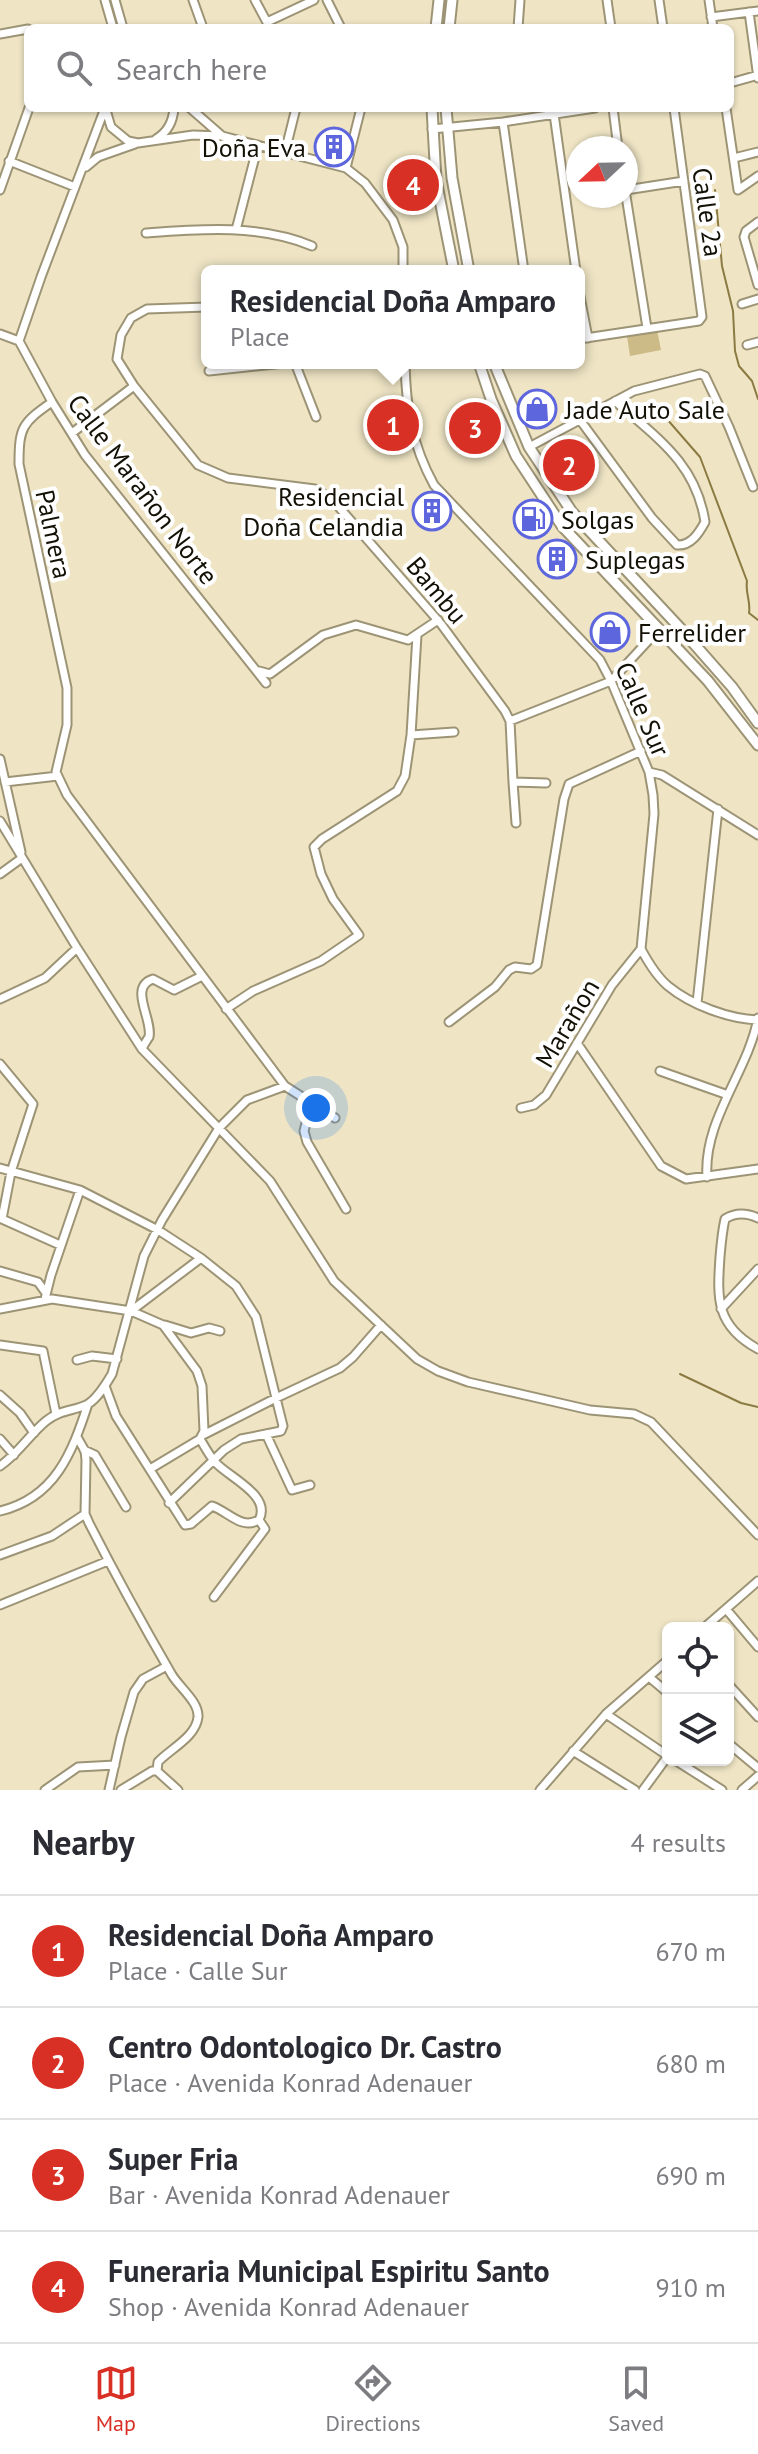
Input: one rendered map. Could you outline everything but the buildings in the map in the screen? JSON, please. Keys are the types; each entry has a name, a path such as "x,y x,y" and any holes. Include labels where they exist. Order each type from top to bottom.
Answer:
{"main road":[{"path":"436,24 439,0"},
{"path":"449,24 452,0"},
{"path":"432,112 436,180 453,265"},
{"path":"446,112 452,178 468,265"},
{"path":"481,369 516,456 570,536 729,705 758,745"},
{"path":"496,369 529,447 582,524 681,629 732,687 758,723"},
{"path":"570,536 582,524"}],"street":[{"path":"105,0 112,24"},
{"path":"115,0 122,24"},
{"path":"193,0 202,24"},
{"path":"255,0 268,24"},
{"path":"271,24 314,0"},
{"path":"327,0 339,24"},
{"path":"518,24 520,0"},
{"path":"607,0 610,24"},
{"path":"659,0 662,24"},
{"path":"709,0 712,24"},
{"path":"711,17 758,11"},
{"path":"734,82 758,76 749,12"},
{"path":"0,34 24,30"},
{"path":"0,190 27,112"},
{"path":"0,334 19,341 104,112"},
{"path":"107,112 111,127 118,135 138,143"},
{"path":"150,142 167,130 173,112"},
{"path":"195,112 222,136"},
{"path":"285,152 295,112"},
{"path":"346,168 360,112"},
{"path":"515,112 515,120"},
{"path":"432,129 564,112"},
{"path":"614,112 616,136"},
{"name":"Calle 2a","path":"647,328 699,321 703,313 675,112"},
{"path":"727,112 738,190 758,176"},
{"path":"554,114 575,265"},
{"path":"503,122 523,265"},
{"path":"82,172 98,157 138,143 193,135 222,136 346,168 365,183 393,220 403,247 403,265"},
{"path":"236,230 258,145"},
{"path":"734,158 758,152"},
{"path":"9,161 75,187"},
{"path":"638,191 684,181"},
{"path":"585,339 647,328 628,208"},
{"path":"758,222 745,233 755,263 758,285"},
{"path":"146,233 218,228 299,240 312,246"},
{"path":"742,304 758,299"},
{"name":"Bambu","path":"201,307 147,309 131,318 121,335 117,359 134,386 198,465 228,478 315,489 331,498 438,620 510,721"},
{"name":"Calle Marañon Norte","path":"19,341 85,455 266,683"},
{"path":"747,345 758,344"},
{"path":"209,371 228,369"},
{"path":"297,369 316,417"},
{"name":"Calle Sur","path":"405,369 408,418 422,464 434,485 600,660 641,751 649,772 654,814 641,949"},
{"path":"529,447 644,387 700,374 705,376 729,427 753,487"},
{"path":"72,433 134,386"},
{"path":"580,420 652,518 677,545 686,544 697,536 705,522 691,478 675,453 615,401"},
{"name":"Palmera","path":"52,402 25,420 19,436 19,464 67,688 67,725 57,766 58,776"},
{"path":"257,670 270,674 323,635 356,625 408,640 438,620"},
{"path":"516,823 510,721 611,681 659,629"},
{"path":"226,1009 253,991 321,961 359,935 333,899 321,874 314,847 397,791 405,776 411,735 417,635"},
{"path":"411,735 454,732"},
{"path":"449,1022 495,987 509,970 515,967 531,969 537,965 569,784 641,751"},
{"path":"0,759 22,858"},
{"path":"649,772 662,775 758,835"},
{"path":"5,782 58,776 67,795 285,1086 335,1118"},
{"path":"513,782 546,783"},
{"path":"697,1003 718,809"},
{"path":"0,821 142,1049 270,1181 334,1281 417,1359 438,1371 468,1382 590,1410 634,1414 651,1422 758,1535"},
{"path":"0,874 22,858"},
{"path":"0,999 45,978 77,948"},
{"path":"641,949 650,967 668,986 697,1003 721,1012 758,1019 748,1054 714,1130 707,1157 707,1177"},
{"name":"Marañon","path":"521,1108 534,1105 546,1095 612,985 641,949"},
{"path":"142,1049 149,1038 142,999 146,981 153,979 174,990 202,976"},
{"path":"577,1043 661,1166 686,1179 758,1169"},
{"path":"748,1054 758,1057"},
{"path":"0,1064 33,1104 11,1172 1,1221 60,1245"},
{"path":"660,1071 728,1095"},
{"path":"0,1511 29,1502 45,1488 65,1461 88,1404 105,1386 117,1359 144,1256 219,1128 247,1100 285,1086"},
{"path":"311,1104 304,1131 307,1142 346,1209"},
{"path":"0,1168 80,1190 158,1230 236,1286 256,1317 283,1429 241,1439 213,1460 169,1503"},
{"path":"46,1296 80,1190"},
{"path":"757,1347 740,1336 721,1309 718,1290 725,1219 736,1214 758,1218"},
{"path":"131,1311 201,1258"},
{"path":"721,1309 758,1269"},
{"path":"0,1271 38,1282 46,1296"},
{"path":"0,1309 46,1296 131,1311 191,1333 209,1328 220,1331"},
{"path":"163,1325 197,1371 202,1386 201,1437 213,1460 251,1491 262,1512 259,1520"},
{"path":"150,1469 201,1437 340,1368 381,1325"},
{"path":"0,1345 43,1351 56,1414"},
{"path":"77,1360 92,1356 117,1359"},
{"path":"105,1386 116,1416 169,1503 187,1526 212,1506 241,1523 259,1520"},
{"path":"0,1395 20,1413 34,1433"},
{"path":"0,1466 56,1414 88,1404"},
{"path":"266,1434 292,1490 310,1485"},
{"path":"77,1437 84,1450 85,1514 179,1687 195,1705 197,1722 181,1744 158,1762 157,1771"},
{"path":"0,1439 14,1455"},
{"path":"84,1450 95,1455 126,1507"},
{"path":"0,1555 52,1536 85,1514"},
{"path":"214,1597 265,1529 259,1520"},
{"path":"0,1605 108,1561"},
{"path":"711,1622 758,1581"},
{"path":"726,1609 758,1647"},
{"path":"540,1790 606,1714 662,1665"},
{"path":"109,1790 134,1692 143,1679 167,1666"},
{"path":"649,1677 662,1688"},
{"path":"734,1691 758,1717"},
{"path":"606,1714 662,1752"},
{"path":"734,1748 758,1768"},
{"path":"573,1751 635,1790"},
{"path":"643,1790 662,1764"},
{"path":"45,1790 78,1767 115,1765"},
{"path":"684,1766 722,1790"},
{"path":"121,1790 141,1776 157,1771"},
{"path":"157,1771 178,1790"},
{"path":"742,1790 758,1776"}],"shaded area":[{"path":"657,330 661,350 630,356 627,336"}],"waterway":[{"path":"715,190 722,266 733,311 735,351 739,366 752,381 758,399"},
{"path":"643,403 666,418 700,457 747,581 749,613 758,620"},
{"path":"680,1374 741,1403 758,1407"}],"place":[{"name":"Doña Eva","path":"334,147"},
{"name":"Funeraria Municipal Espiritu Santo","path":"413,185"},
{"name":"Jade Auto Sale","path":"537,409"},
{"name":"Residencial Doña Amparo","path":"393,425"},
{"name":"Super Fria","path":"475,428"},
{"name":"Centro Odontologico Dr. Castro","path":"569,465"},
{"name":"Residencial Doña Celandia","path":"432,511"},
{"name":"Solgas","path":"533,519"},
{"name":"Suplegas","path":"557,559"},
{"name":"Ferrelider","path":"610,632"}]}
